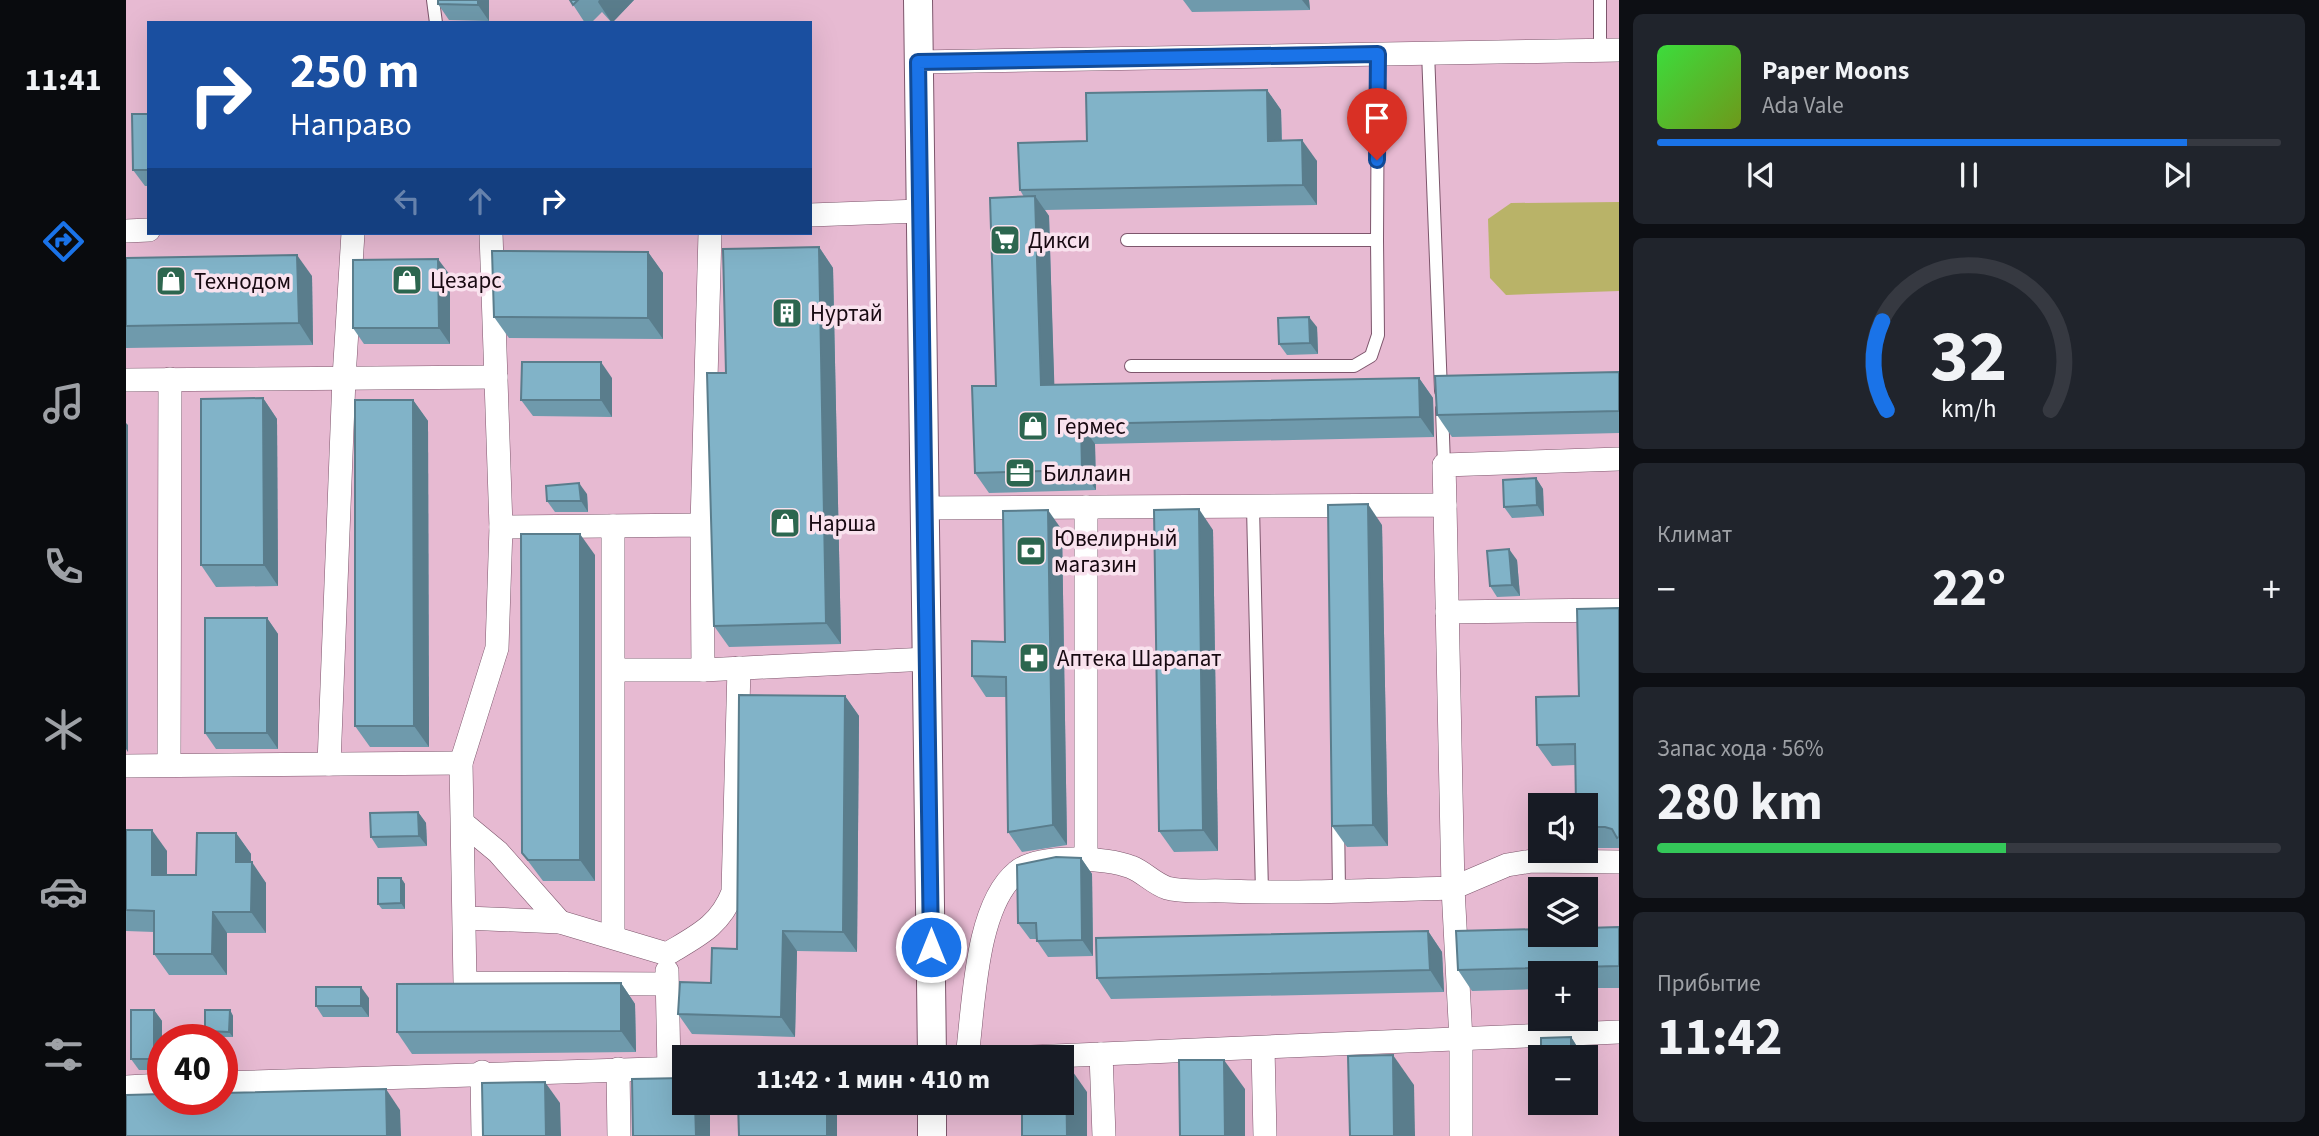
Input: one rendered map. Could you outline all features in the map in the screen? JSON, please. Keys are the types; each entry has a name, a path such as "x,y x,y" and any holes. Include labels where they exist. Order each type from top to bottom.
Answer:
{"street":[{"path":"918,0 932,1045"},
{"path":"918,62 1610,50"},
{"path":"812,215 920,211"},
{"path":"126,231 147,230"},
{"path":"330,764 344,378 353,235"},
{"path":"491,235 501,527 497,648 461,763 466,983 666,984"},
{"path":"703,670 702,525 710,235"},
{"path":"126,380 495,377"},
{"path":"169,765 170,379"},
{"path":"1461,1136 1461,1040 1453,888 1444,465 1619,459"},
{"path":"925,508 1253,507 1334,513 1445,505"},
{"path":"1086,508 1087,860"},
{"path":"501,527 702,525"},
{"path":"613,526 613,937"},
{"path":"1447,611 1619,610"},
{"path":"614,670 703,670 928,660"},
{"path":"466,918 560,922 667,954 709,928 725,912 733,892 739,668"},
{"path":"126,766 461,763"},
{"path":"463,823 498,852 560,922"},
{"path":"969,1045 984,936 1003,888 1019,870 1038,863 1113,861 1133,868 1169,888 1262,892 1453,888 1507,865 1532,861 1619,862"},
{"path":"667,954 666,984 673,1045"},
{"path":"1074,1055 1619,1032"},
{"path":"1354,1044 1355,1070"},
{"path":"1263,1048 1265,1136"},
{"path":"1181,1051 1182,1075"},
{"path":"1101,1054 1104,1136"},
{"path":"618,1069 619,1136"},
{"path":"238,1082 482,1072 672,1069"},
{"path":"482,1072 483,1136"},
{"path":"126,1087 147,1086"},
{"path":"932,1115 932,1136"}],"lane":[{"path":"433,0 436,21"},
{"path":"1600,0 1610,50"},
{"path":"1428,52 1444,465"},
{"path":"1131,366 1354,366 1371,356 1378,335 1378,54"},
{"path":"1127,240 1377,240"},
{"path":"1253,507 1262,892"},
{"path":"1338,808 1339,891"}],"shaded area":[{"path":"1619,202 1619,291 1506,295 1490,278 1488,219 1511,203"}],"building":[{"path":"438,0 478,0 478,5 438,4"},
{"path":"1267,90 1268,141 1302,140 1303,185 1020,190 1018,143 1087,141 1086,93"},
{"path":"132,114 147,114 147,170 133,170"},
{"path":"1035,196 1041,385 1419,378 1420,417 1081,424 1082,470 975,473 972,386 996,386 990,198"},
{"path":"819,247 826,623 714,626 707,373 726,373 723,249"},
{"path":"492,251 648,252 648,318 494,317"},
{"path":"297,255 299,323 126,326 126,258"},
{"path":"438,259 439,328 353,328 353,260"},
{"path":"1309,317 1310,343 1279,344 1278,318"},
{"path":"522,362 601,362 601,400 521,400"},
{"path":"1619,372 1619,411 1437,415 1435,376"},
{"path":"263,398 264,565 201,565 201,399"},
{"path":"355,400 413,400 414,726 355,726"},
{"path":"1536,478 1537,505 1504,507 1503,480"},
{"path":"579,483 581,501 547,501 546,486"},
{"path":"1368,504 1373,825 1332,826 1328,505"},
{"path":"1199,509 1203,830 1159,831 1154,510"},
{"path":"1048,510 1053,825 1008,832 1006,677 972,676 972,641 1005,642 1003,511"},
{"path":"521,534 580,534 580,860 528,860 522,853"},
{"path":"1509,549 1512,585 1490,586 1487,551"},
{"path":"1619,608 1617,838 1612,829 1598,827 1598,793 1576,793 1575,744 1537,745 1536,697 1579,696 1577,609"},
{"path":"205,618 267,618 267,733 205,733"},
{"path":"739,695 845,696 843,932 783,931 781,1017 678,1014 680,982 711,983 712,948 737,949"},
{"path":"418,812 419,836 371,837 370,813"},
{"path":"126,830 152,830 152,875 196,875 197,833 236,833 236,862 252,862 251,912 213,912 212,954 154,954 154,911 126,910"},
{"path":"1056,857 1081,858 1082,940 1037,941 1036,923 1018,923 1017,865"},
{"path":"378,878 401,878 401,903 378,904"},
{"path":"1619,927 1619,966 1598,967 1598,961 1528,961 1528,968 1458,970 1456,931 1528,929 1528,947 1598,947 1598,928"},
{"path":"1428,931 1430,970 1097,978 1096,938"},
{"path":"621,983 621,1031 397,1032 397,984"},
{"path":"316,987 361,987 361,1006 316,1006"},
{"path":"131,1010 154,1010 154,1024 147,1024 147,1059 131,1059"},
{"path":"205,1010 230,1010 229,1024 205,1024"},
{"path":"1571,1037 1571,1045 1541,1045 1541,1038"},
{"path":"1393,1055 1394,1136 1350,1136 1348,1056"},
{"path":"1179,1060 1224,1060 1225,1136 1180,1136"},
{"path":"672,1078 672,1115 695,1115 696,1136 633,1136 632,1079"},
{"path":"545,1082 546,1136 483,1136 482,1083"},
{"path":"386,1089 387,1136 126,1136 126,1095 147,1094 147,1115 238,1115 238,1093"},
{"path":"738,1115 827,1115 827,1136 739,1136"},
{"path":"1022,1115 1067,1115 1067,1136 1022,1136"}],"place":[{"name":"Дикси","path":"1005,240"},
{"name":"Цезарс","path":"407,280"},
{"name":"Технодом","path":"171,281"},
{"name":"Нуртай","path":"787,313"},
{"name":"Гермес","path":"1033,426"},
{"name":"Биллаин","path":"1020,473"},
{"name":"Нарша","path":"785,523"},
{"name":"Ювелирный магазин","path":"1031,551"},
{"name":"Аптека Шарапат","path":"1034,658"}],"route":[{"path":"931,947 930,728 918,62 1378,54 1377,160"}]}
